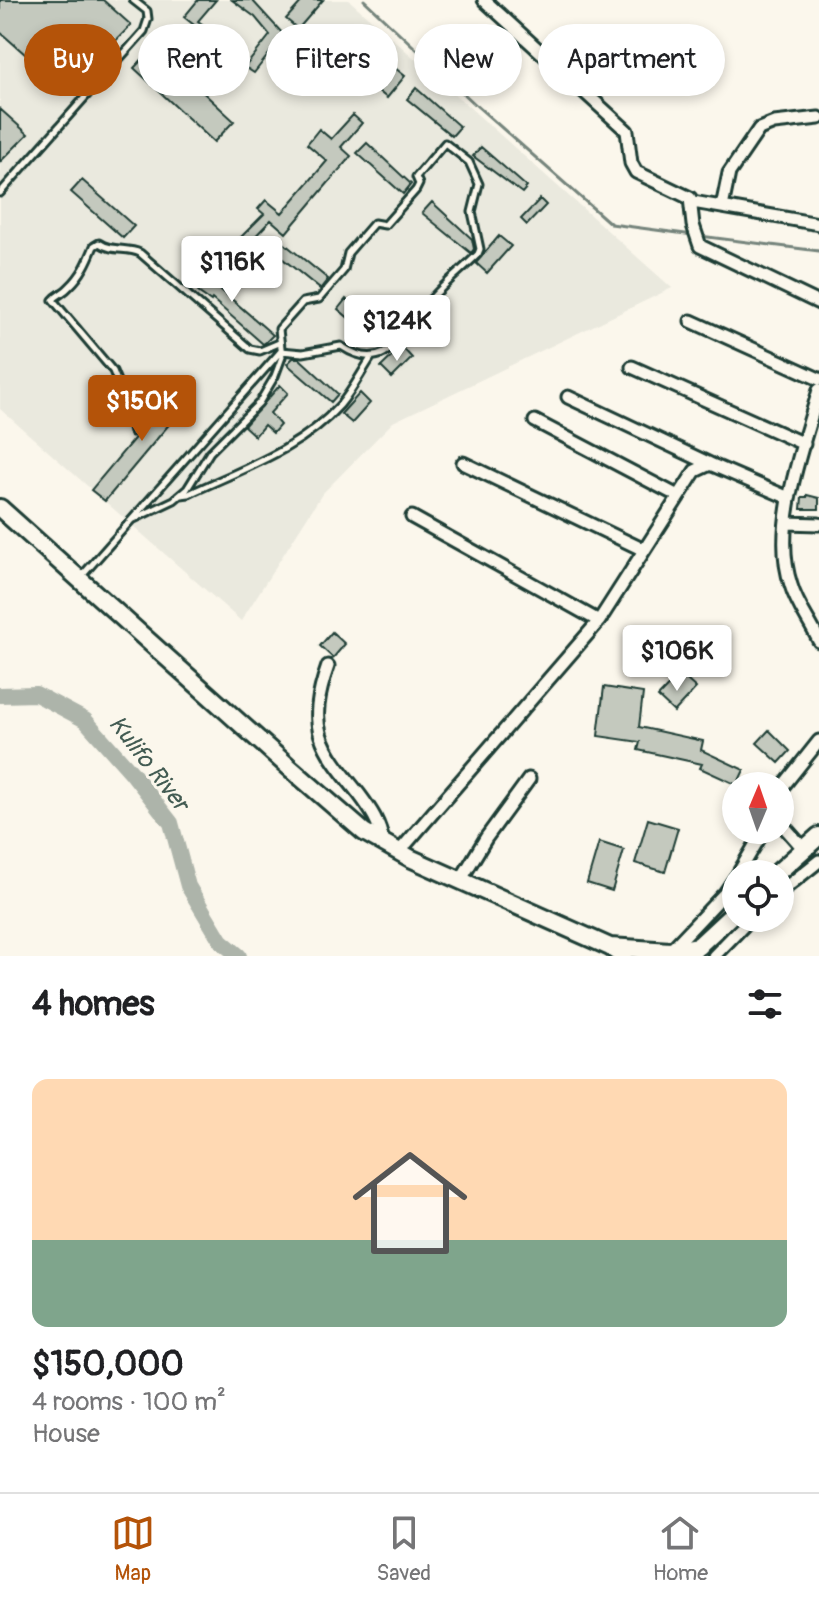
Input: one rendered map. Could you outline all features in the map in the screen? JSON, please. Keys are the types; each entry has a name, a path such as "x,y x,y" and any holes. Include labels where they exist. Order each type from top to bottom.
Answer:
{"street":[{"path":"484,0 627,131 631,163 636,172 686,194 693,202 819,224"},
{"path":"722,207 729,173 759,129 774,123 819,118"},
{"path":"693,202 696,241 705,249 819,303"},
{"path":"691,321 819,379"},
{"path":"632,367 804,444"},
{"path":"819,390 789,498 786,523 789,581 801,612 819,641"},
{"path":"568,397 789,498"},
{"path":"535,421 678,496"},
{"path":"463,463 644,550"},
{"path":"399,852 599,621 695,471 710,464"},
{"path":"0,508 289,767 364,832 383,843 616,952 694,951 722,924"},
{"path":"412,517 599,621"},
{"path":"786,523 819,524"},
{"path":"328,666 318,694 316,715 319,729 327,753 380,826 383,843"},
{"path":"794,772 819,741"},
{"path":"460,881 486,838 529,779"},
{"path":"791,860 819,836"},
{"path":"794,838 803,848"},
{"path":"794,881 819,861"},
{"path":"670,951 722,896"},
{"path":"714,956 737,932"}],"lane":[{"path":"0,193 144,31 147,11 133,0"},
{"path":"180,495 197,475 210,452 259,403 282,357 279,343 279,329 284,322 303,302 319,299 342,273 348,253 374,223 387,223 416,190 419,184 416,177 445,143 449,144 469,162 479,184 472,212 480,249 478,254 432,297 396,345 383,355 360,357 341,346 303,353 281,351"},
{"path":"133,432 113,371 53,300 69,288 86,268 94,246 99,243 113,249 140,253 250,349 260,351 279,343"},
{"path":"79,579 281,351"},
{"path":"134,519 180,495 189,494 253,465 313,432 342,403 372,357"}],"shaded area":[{"path":"0,0 349,0 376,24 266,24 266,96 398,96 398,44 414,58 414,96 457,96 672,288 393,422 322,494 241,621 0,409"}],"building":[{"path":"0,0 103,0 131,25 122,34 122,24 24,24 24,53 0,32"},
{"path":"198,0 216,0 198,21 202,24 193,24 184,17"},
{"path":"232,0 252,0 274,24 266,24 266,30 255,17"},
{"path":"303,0 323,0 302,24 292,24 286,19"},
{"path":"266,40 266,58 254,73 250,70 250,61"},
{"path":"398,70 405,76 398,85"},
{"path":"414,90 414,96 425,96 460,127 452,136 407,99"},
{"path":"164,96 207,96 234,121 214,142"},
{"path":"0,109 28,134 0,162"},
{"path":"353,115 362,123 341,147 351,156 286,233 271,220 245,247 238,240 264,214 258,209 266,200 282,213 327,161 307,144 319,129 331,139"},
{"path":"367,143 411,184 403,194 357,153"},
{"path":"481,147 527,187 522,193 473,156"},
{"path":"82,180 134,226 123,238 71,192"},
{"path":"540,199 546,205 527,225 521,219"},
{"path":"432,202 472,239 474,249 471,253 422,213"},
{"path":"499,236 511,246 487,273 476,263"},
{"path":"280,240 328,279 320,289 272,250"},
{"path":"218,265 231,275 220,289 273,335 263,344 212,299 198,292"},
{"path":"346,299 390,337 382,346 338,309"},
{"path":"402,347 412,358 392,378 381,367"},
{"path":"293,358 299,358 338,394 331,402 287,364"},
{"path":"179,385 192,397 105,501 91,490"},
{"path":"280,385 288,393 270,413 280,425 273,433 264,425 255,436 244,426"},
{"path":"360,393 370,403 352,423 341,414"},
{"path":"802,497 819,498 819,509 801,509"},
{"path":"332,632 345,644 333,658 320,646"},
{"path":"680,674 696,688 674,712 658,697"},
{"path":"604,687 643,693 639,727 703,741 701,750 744,770 722,772 722,778 700,768 702,764 638,750 640,742 598,736"},
{"path":"769,730 790,751 779,763 757,743"},
{"path":"648,819 678,828 665,872 635,863"},
{"path":"599,842 624,850 612,891 587,883"}],"waterway":[{"path":"364,0 476,105 611,224 693,235"},
{"path":"700,236 819,251"},
{"name":"Kulifo River","path":"0,695 36,694 85,720 171,823 188,886 221,941 239,956"}]}
